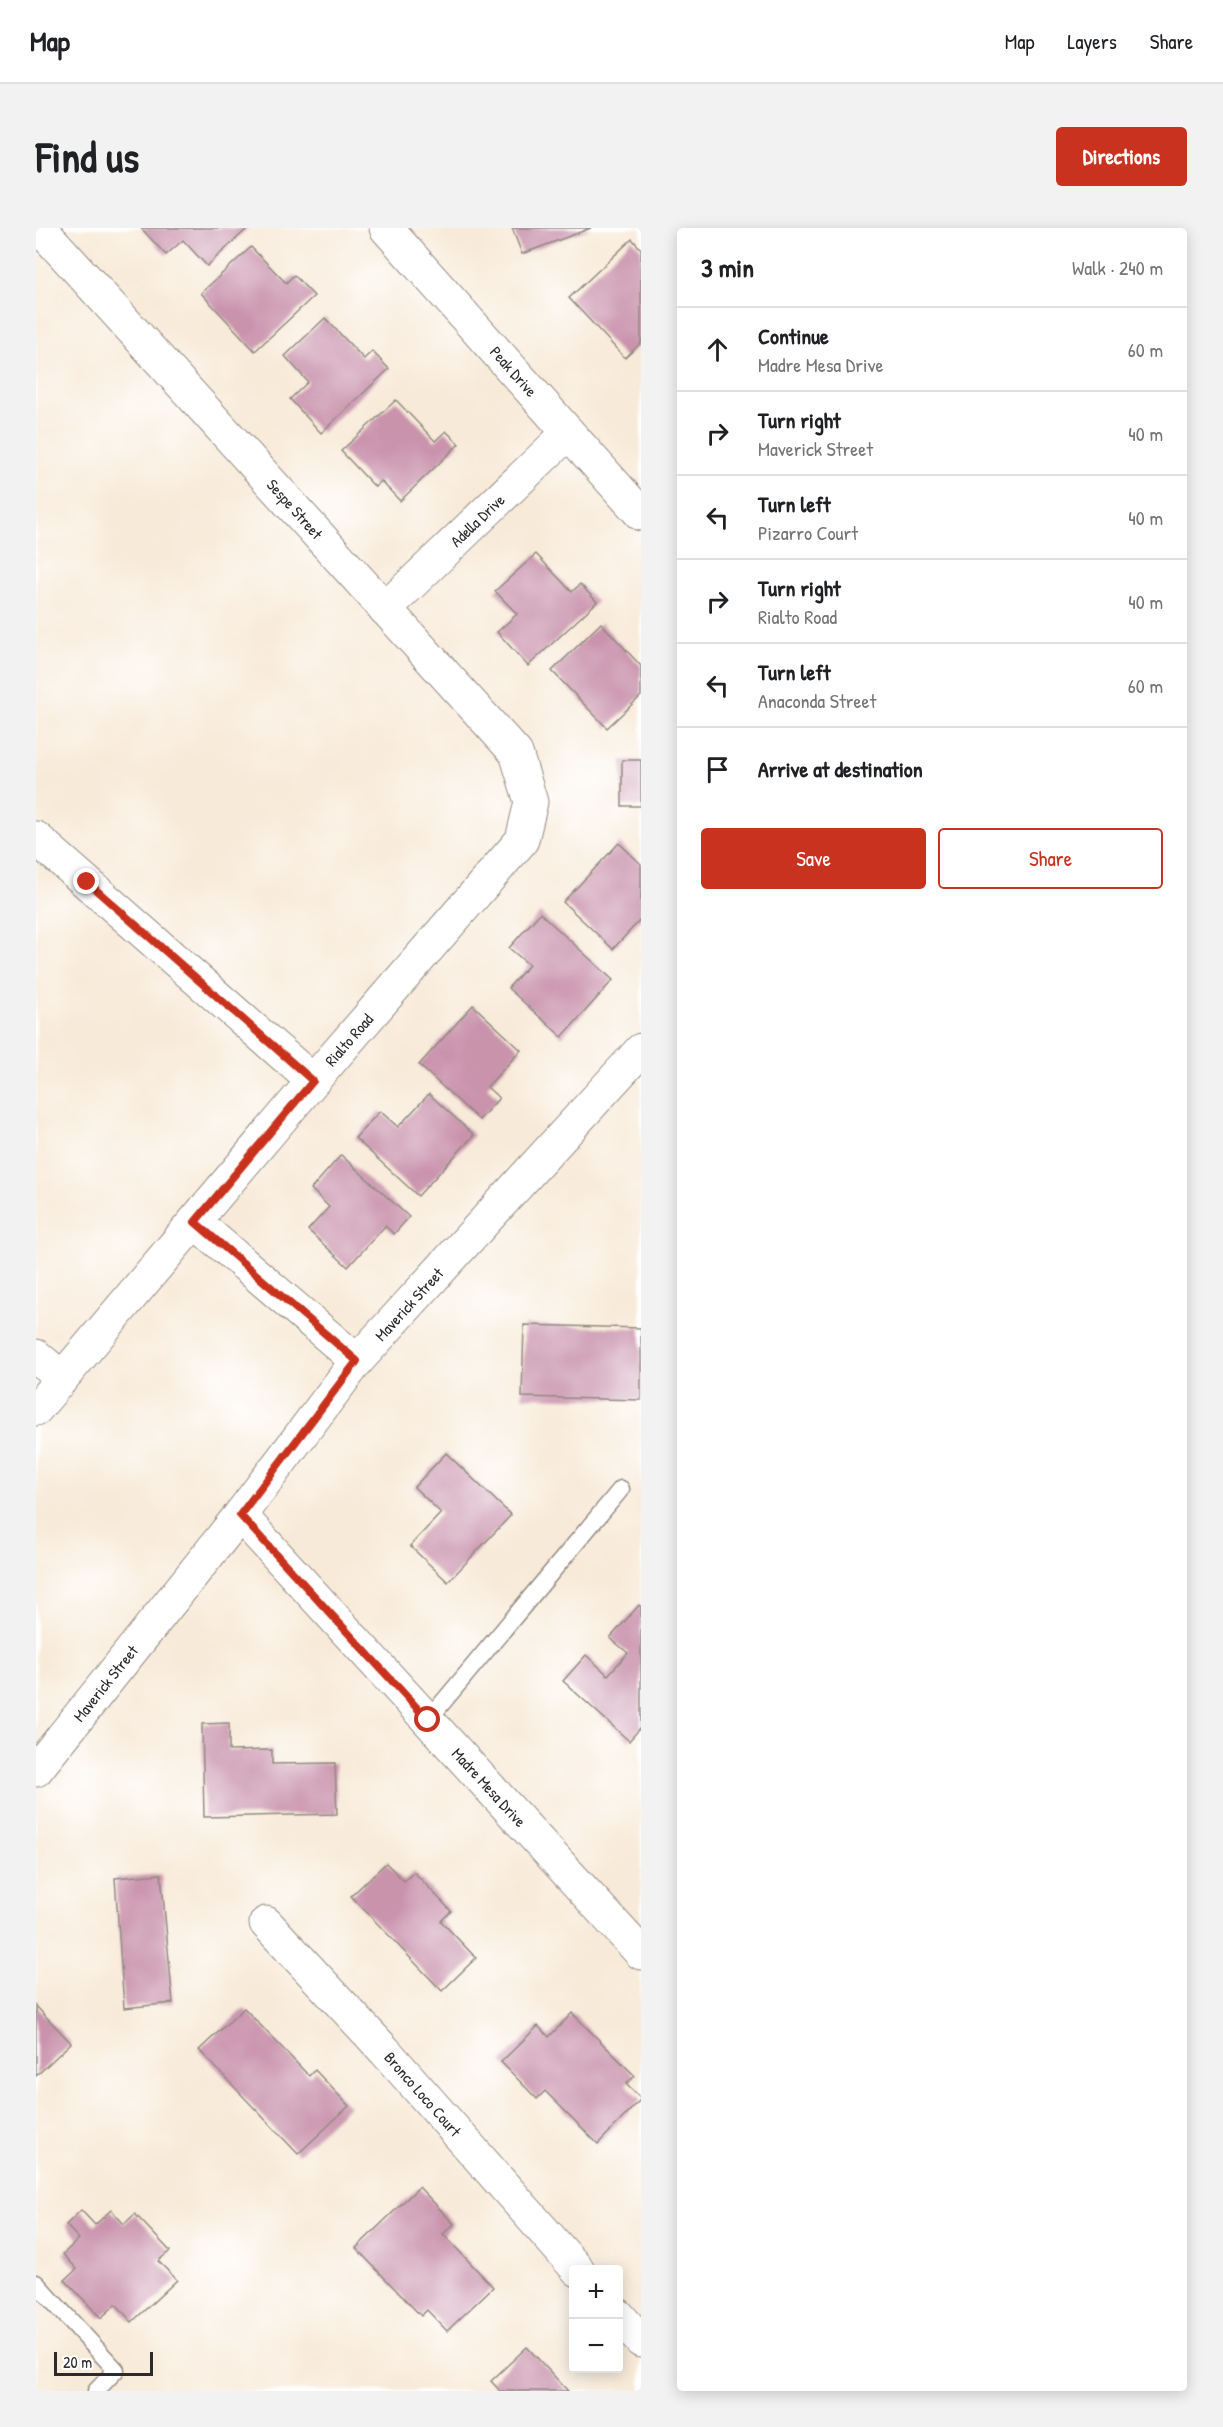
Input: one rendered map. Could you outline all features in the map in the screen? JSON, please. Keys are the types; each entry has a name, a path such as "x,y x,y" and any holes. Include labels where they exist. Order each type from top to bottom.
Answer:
{"street":[{"name":"Sespe Street","path":"40,228 516,753 531,802"},
{"name":"Peak Drive","path":"386,228 641,514"},
{"name":"Adella Drive","path":"385,609 568,433"},
{"name":"Rialto Road","path":"36,1408 313,1081 522,840 531,802"},
{"path":"36,838 313,1081"},
{"name":"Maverick Street","path":"36,1770 240,1515 357,1361 641,1050"},
{"path":"195,1222 357,1361"},
{"path":"36,1356 61,1377"},
{"name":"Madre Mesa Drive","path":"240,1515 641,1953"},
{"name":"Bronco Loco Court","path":"266,1923 385,2051 574,2265"},
{"path":"622,2319 641,2341"}],"lane":[{"path":"428,1720 621,1489"},
{"path":"36,2283 116,2370 96,2391"}],"building":[{"path":"141,228 248,228 207,266 183,240 166,255"},
{"path":"512,228 591,228 522,254"},
{"path":"632,239 641,249 641,343 625,358 569,298"},
{"path":"251,247 286,283 294,275 314,296 255,351 201,293"},
{"path":"325,318 364,359 372,351 389,369 321,433 290,399 308,382 285,356"},
{"path":"396,400 435,441 446,431 459,444 400,501 381,481 375,487 341,451"},
{"path":"536,554 572,592 580,584 597,602 528,666 497,632 517,614 495,591"},
{"path":"601,623 641,666 641,696 607,728 552,671"},
{"path":"622,760 641,760 641,806 622,806"},
{"path":"619,843 641,864 641,919 613,949 563,902"},
{"path":"540,913 613,980 562,1037 508,988 529,965 509,948"},
{"path":"473,1005 521,1050 487,1087 499,1098 479,1120 419,1065"},
{"path":"429,1094 474,1135 418,1196 355,1138 380,1111 398,1127"},
{"path":"341,1155 409,1217 394,1234 385,1226 348,1267 308,1230 329,1207 311,1189"},
{"path":"524,1325 641,1328 641,1400 522,1397"},
{"path":"446,1453 511,1515 448,1582 410,1546 441,1513 414,1487"},
{"path":"639,1605 641,1607 641,1727 629,1741 563,1681 586,1655 608,1675 628,1653 610,1638"},
{"path":"229,1723 229,1751 272,1750 272,1764 335,1763 337,1814 204,1817 202,1724"},
{"path":"386,1863 404,1881 414,1872 451,1911 441,1921 476,1958 442,1991 351,1896"},
{"path":"161,1874 173,2003 124,2008 115,1878"},
{"path":"36,2006 71,2043 36,2076"},
{"path":"244,2008 309,2076 315,2070 349,2106 298,2154 199,2050"},
{"path":"572,2013 635,2076 626,2084 641,2099 598,2144 545,2091 537,2099 501,2062 538,2026 549,2037"},
{"path":"419,2187 454,2224 443,2234 493,2287 447,2331 427,2310 421,2316 356,2248"},
{"path":"81,2210 95,2225 111,2210 124,2224 135,2214 170,2251 158,2261 177,2280 132,2322 116,2304 101,2318 65,2280 77,2269 63,2254 79,2239 66,2225"},
{"path":"527,2347 568,2391 500,2391 491,2381"}],"route":[{"path":"87,882 313,1081 195,1222 357,1361 240,1515 428,1720"}]}
